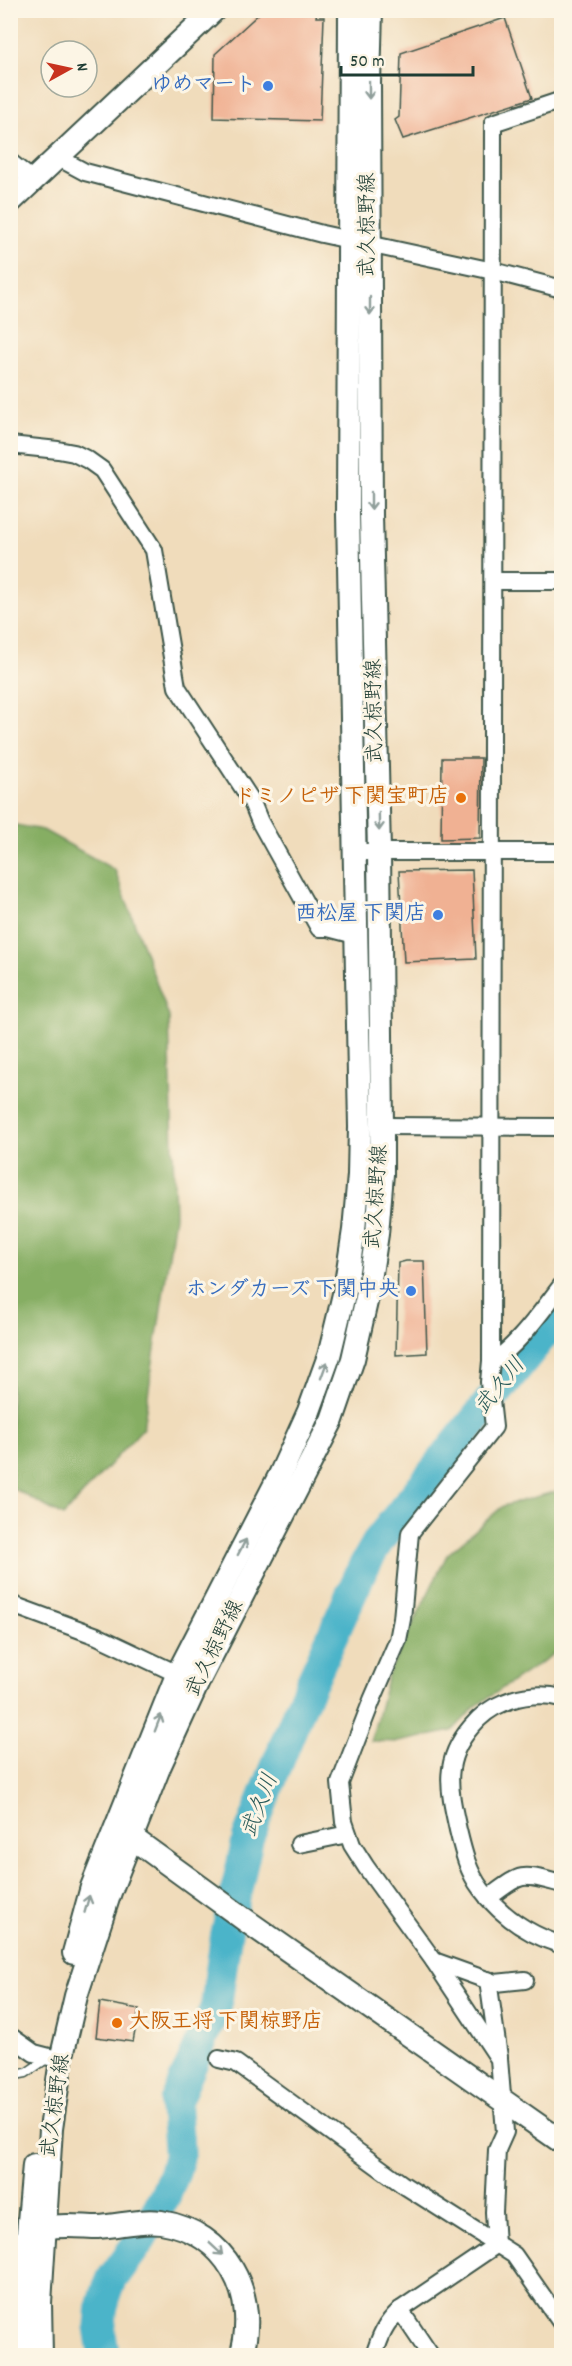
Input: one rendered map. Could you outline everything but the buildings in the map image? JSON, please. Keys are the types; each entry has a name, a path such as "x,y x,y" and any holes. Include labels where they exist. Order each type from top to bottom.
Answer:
{"main road":[{"path":"10,202 214,10"},
{"name":"武久椋野線","path":"41,2355 40,2303 55,2059 64,1991 89,1897 160,1765 198,1683 332,1420 353,1359 368,1293 377,1234 382,1174 379,851 371,515 350,10"},
{"name":"武久椋野線","path":"124,1831 146,1755 177,1675 280,1475 309,1411 329,1356 342,1301 354,1230 360,1127 348,514 371,10"},
{"path":"124,1831 248,1922 561,2142"},
{"name":"武久椋野線","path":"25,2355 27,2244 38,2120 55,2059"},
{"path":"47,2182 56,2203 64,2212 85,2222 105,2227"},
{"path":"27,2244 34,2234 45,2228 105,2227 136,2222 164,2223 192,2232 211,2244 226,2259 237,2277 248,2318 246,2341 241,2355"}],"street":[{"path":"499,2059 434,1961 366,1867 348,1834 340,1801 340,1783 368,1709 398,1640 410,1533 494,1427 489,1382 491,1361 490,851 493,581 493,123 561,100"},
{"path":"59,158 85,172 271,221 493,271 561,289"},
{"path":"10,162 34,181"},
{"path":"10,445 74,453 102,470 154,550 177,687 251,800 260,822 319,928 355,935"},
{"path":"493,581 561,581"},
{"path":"355,852 561,852"},
{"path":"382,1126 561,1127"},
{"path":"491,1361 500,1358 535,1320 561,1285"},
{"path":"10,1604 97,1636 198,1683"},
{"path":"561,1698 539,1695 510,1700 495,1706 478,1719 454,1752 449,1783 461,1841 472,1876 488,1898 528,1932 561,1945"},
{"path":"299,1844 348,1834"},
{"path":"488,1898 521,1876 528,1875 561,1884"},
{"path":"434,1961 495,1983 525,1980"},
{"path":"488,1980 499,2059 505,2132 497,2150 496,2245"},
{"path":"10,2035 34,2053 55,2059"},
{"path":"219,2059 236,2063 402,2184 496,2245 514,2254 561,2324"},
{"path":"374,2355 387,2323 400,2310 496,2245"},
{"path":"400,2310 431,2355"}],"lane":[{"path":"10,2019 10,2035"},
{"path":"10,2076 26,2073 55,2059"}],"green space":[{"path":"10,824 43,830 115,870 169,1017 175,1216 143,1428 63,1516 11,1487"},
{"path":"561,1490 561,1649 476,1706 452,1731 398,1742 371,1741 388,1675 447,1555 503,1506"}],"waterway":[{"name":"武久川","path":"104,2356 100,2330 107,2291 112,2279 141,2239 165,2196 175,2171 179,2155 175,2103 216,2007 226,1936 248,1838 298,1712 363,1568 379,1540 562,1311"}],"place":[{"name":"ゆめマート","path":"268,86"},
{"name":"ドミノピザ 下関宝町店","path":"461,798"},
{"name":"西松屋 下関店","path":"438,915"},
{"name":"ホンダカーズ 下関中央","path":"411,1291"},
{"name":"大阪王将 下関椋野店","path":"117,2023"}]}
